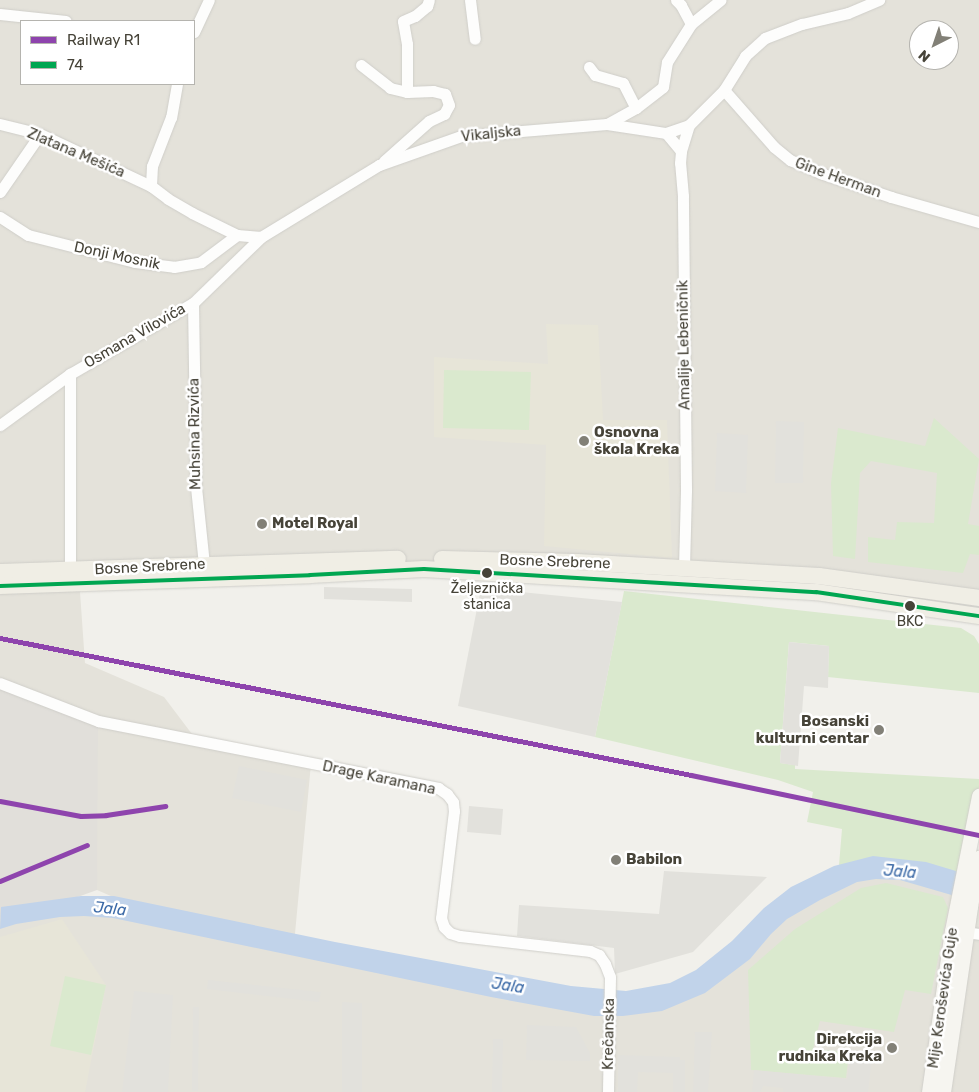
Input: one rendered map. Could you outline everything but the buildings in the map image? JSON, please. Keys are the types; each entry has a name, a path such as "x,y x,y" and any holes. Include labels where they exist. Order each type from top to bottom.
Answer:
{"main road":[{"name":"Bosne Srebrene","path":"0,572 70,571 204,564 432,559 684,567 819,576 979,598"},
{"name":"Bosne Srebrene","path":"0,586 424,569 816,592 857,596 979,616"},
{"path":"963,904 969,845 979,796"},
{"path":"963,904 979,858"},
{"name":"Mije Keroševića Guje","path":"943,1092 966,932 963,904"},
{"name":"Mije Keroševića Guje","path":"929,1092 966,932"}],"street":[{"path":"195,30 209,0"},
{"path":"406,92 407,44 403,21 415,16 427,6 429,0"},
{"path":"470,0 475,38"},
{"path":"676,0 681,5 691,24"},
{"name":"Vikaljska","path":"606,124 636,108 663,87 666,62 691,24 721,0"},
{"path":"848,13 859,0"},
{"path":"681,151 666,133 688,125 724,90 745,56 765,38 802,24 848,13 880,0"},
{"path":"0,14 57,20"},
{"name":"Vikaljska","path":"261,237 379,165 429,121 444,114 449,105 445,94 433,91 406,92 390,88 361,65"},
{"path":"589,67 595,76 623,83 636,108"},
{"path":"151,186 152,166 171,117 177,85"},
{"name":"Gine Herman","path":"724,90 774,147 790,160 823,174 891,197 979,222"},
{"name":"Zlatana Mešića","path":"0,124 40,134 151,186 184,209 237,235"},
{"name":"Vikaljska","path":"379,165 461,136 606,124 666,133"},
{"name":"Amalije Lebeničnik","path":"684,567 686,490 681,151 688,125"},
{"path":"0,192 40,134"},
{"name":"Donji Mosnik","path":"0,217 28,235 135,262 174,267 201,262 237,235"},
{"path":"237,235 261,237"},
{"name":"Osmana Vilovića","path":"0,425 70,374 193,303 261,237"},
{"name":"Muhsina Rizvića","path":"193,303 196,487 204,564"},
{"path":"70,374 70,571"},
{"name":"Drage Karamana","path":"0,683 98,721 438,788 447,794 453,802 454,811 441,918 444,927 450,933 460,936 590,951 599,955 610,977"},
{"name":"Krečanska","path":"608,1092 610,977"}],"shaded area":[{"path":"0,0 979,0 979,611 488,564 79,578 85,663 164,697 198,742 311,764 294,944 639,1003 741,949 857,871 979,887 979,1092 0,1092 0,917 18,913 157,916 97,890 97,815 0,683"},
{"name":"Osnovna škola Kreka","path":"546,324 598,325 603,420 667,420 672,558 544,546 546,445 434,437 434,357 548,364"},
{"path":"776,421 804,422 803,483 775,483"},
{"path":"717,433 748,435 746,493 715,491"},
{"path":"324,587 412,589 412,602 324,599"},
{"path":"481,588 622,602 595,737 458,706"},
{"path":"789,642 829,646 828,688 804,686 798,766 780,763"},
{"path":"0,682 98,721 97,890 44,909 0,917"},
{"path":"239,766 307,780 301,812 232,798"},
{"path":"469,806 503,809 501,835 467,832"},
{"path":"664,871 767,877 693,952 615,974 614,948 517,936 519,905 659,914"},
{"path":"62,919 106,985 85,1092 0,1092 0,937"},
{"path":"208,980 321,992 319,1002 207,989"},
{"path":"134,991 173,995 168,1092 122,1092"},
{"path":"342,1002 362,1003 362,1092 342,1092"},
{"path":"193,1007 199,1007 198,1091 192,1091"},
{"path":"527,1025 576,1027 590,1053 590,1061 526,1060"},
{"path":"695,1032 712,1032 708,1092 693,1092"},
{"path":"493,1039 503,1039 502,1092 492,1092"},
{"path":"851,1053 872,1056 868,1092 783,1092 783,1088 763,1086 760,1092 752,1092 754,1070 847,1079"},
{"path":"618,1055 680,1057 680,1060 685,1060 685,1092 673,1092 673,1073 638,1072 637,1092 618,1092"}],"green space":[{"path":"444,370 531,372 529,430 443,428"},
{"path":"934,418 979,459 968,524 979,526 979,555 970,554 963,573 868,562 868,537 895,540 897,522 934,523 937,473 871,461 860,473 855,559 833,556 831,483 838,428 925,446"},
{"path":"624,591 961,628 974,636 979,644 979,693 828,677 829,646 789,642 780,763 795,765 795,769 979,779 979,796 961,883 900,869 838,877 842,829 807,822 813,792 778,780 595,737"},
{"path":"886,883 943,897 948,908 931,994 905,990 894,1032 820,1021 813,1049 849,1052 846,1078 751,1070 748,970 795,929 861,888"},
{"path":"65,976 106,985 91,1055 50,1046"}],"water":[{"name":"Jala","path":"873,856 926,862 979,878 979,903 900,880 876,879 857,882 787,919 771,934 750,959 705,993 662,1011 623,1016 594,1016 491,997 113,918 60,917 16,924 0,929 1,907 81,896 114,896 335,942 571,986 626,991 670,983 696,970 732,941 764,908 791,887 834,866"}],"rail line":[{"name":"R1","path":"0,638 691,775 979,835"},
{"name":"R1","path":"0,801 81,816 106,815 165,806"},
{"name":"R1","path":"0,881 87,845"}],"transit line":[{"name":"74","path":"0,586 424,569 816,592 979,616"}],"place":[{"name":"Osnovna škola Kreka","path":"584,441"},
{"name":"Motel Royal","path":"262,524"},
{"name":"Željeznička stanica","path":"487,573"},
{"name":"BKC","path":"910,606"},
{"name":"Bosanski kulturni centar","path":"879,730"},
{"name":"Babilon","path":"616,860"},
{"name":"Direkcija rudnika Kreka","path":"892,1048"}]}
